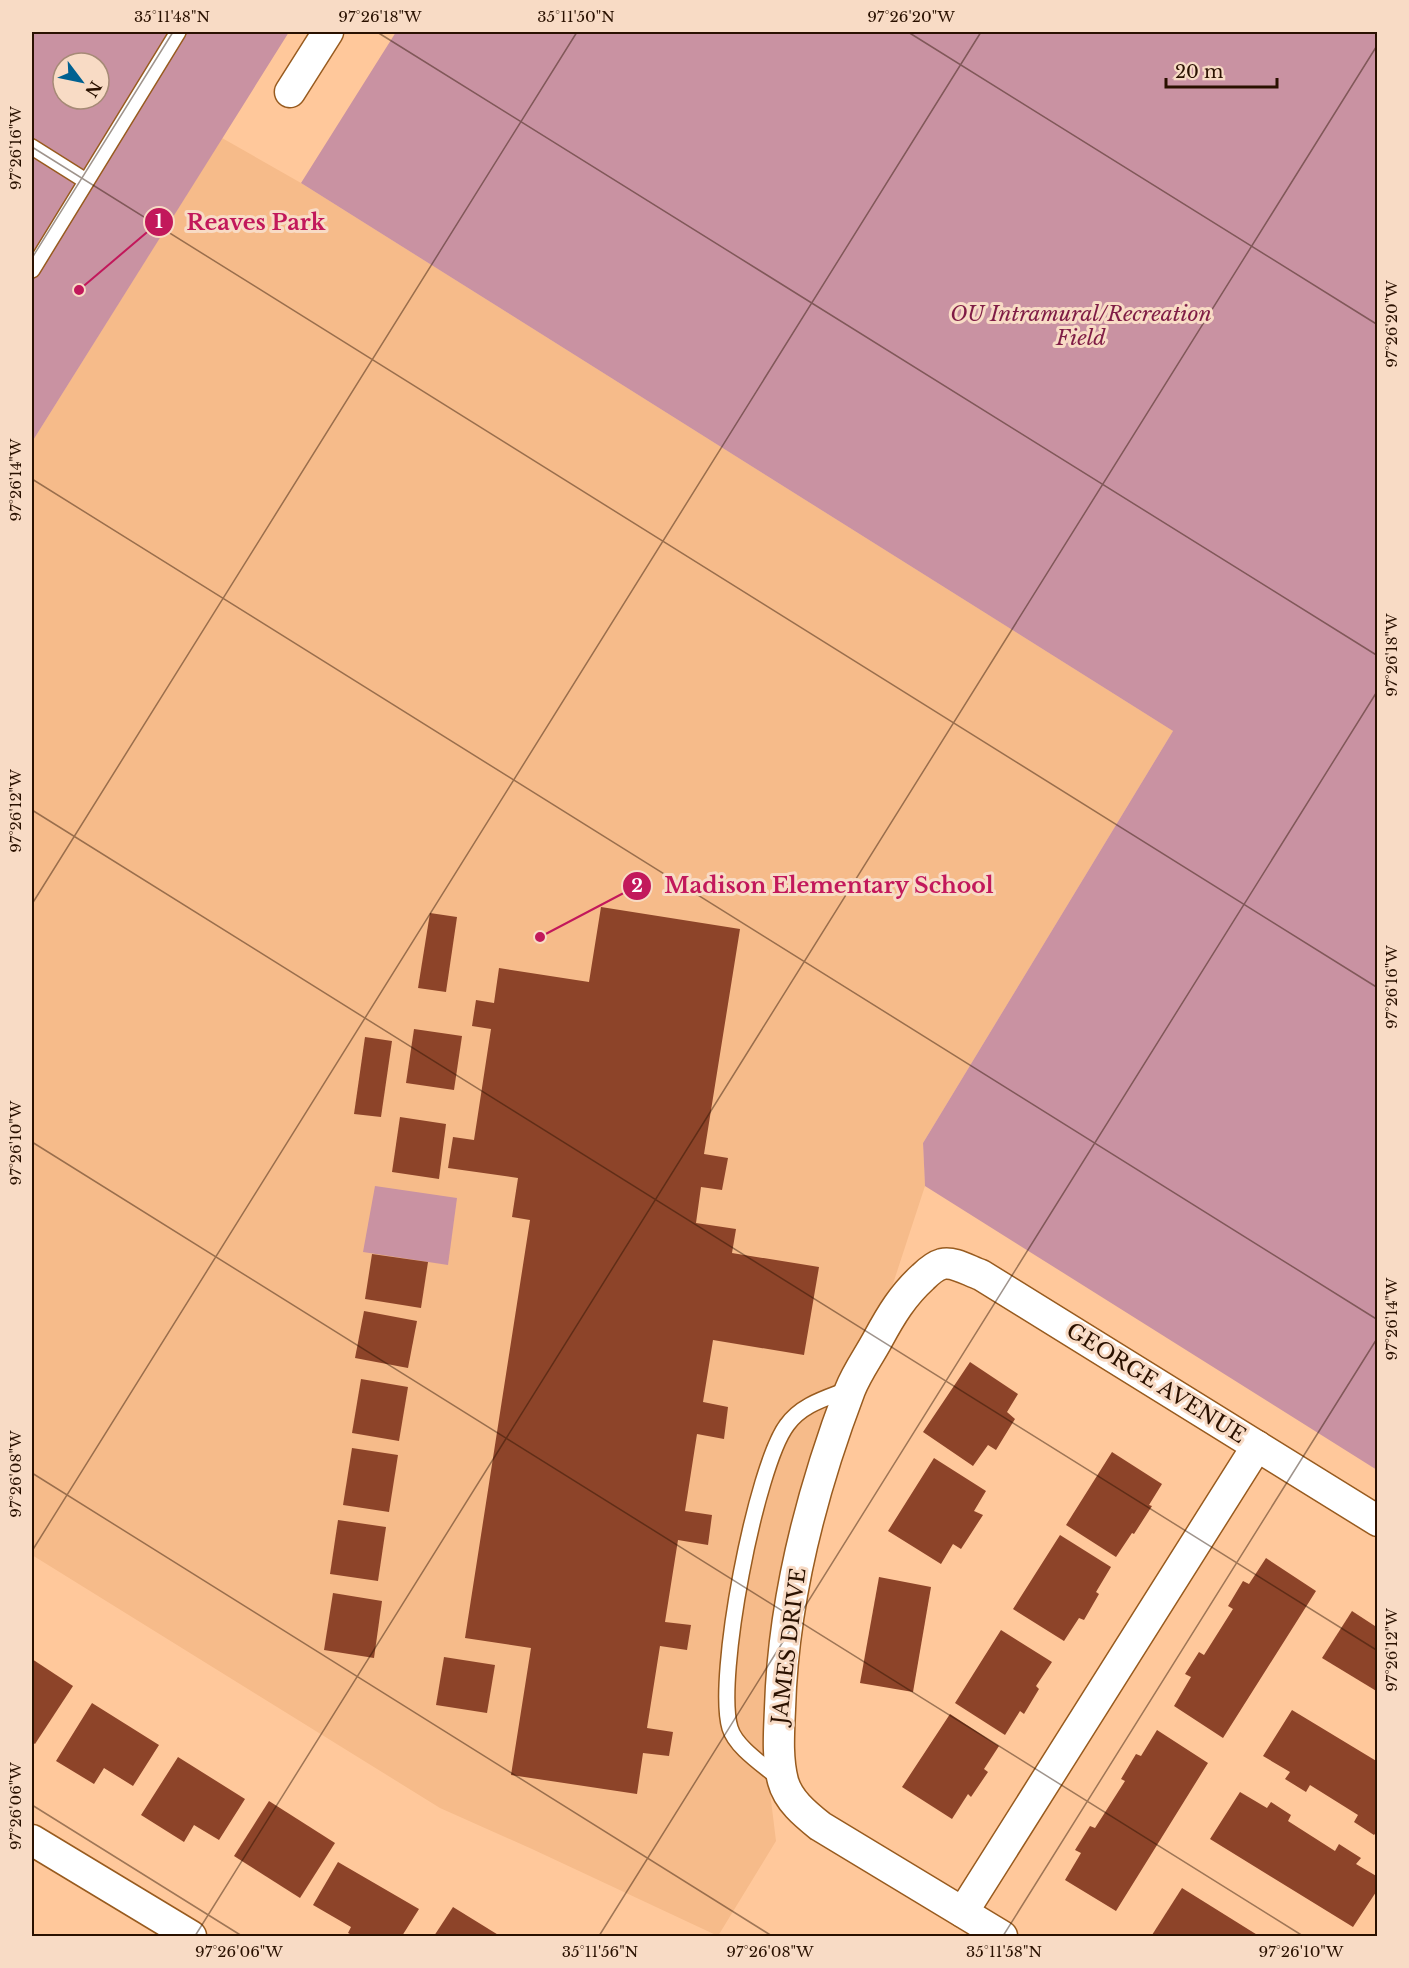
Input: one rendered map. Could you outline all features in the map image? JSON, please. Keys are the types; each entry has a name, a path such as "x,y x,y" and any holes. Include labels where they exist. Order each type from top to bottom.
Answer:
{"street":[{"path":"290,92 328,32"},
{"name":"GEORGE AVENUE","path":"925,1275 941,1264 952,1264 981,1275 1377,1521"},
{"name":"JAMES DRIVE","path":"925,1275 911,1287 894,1309 850,1388 818,1486 800,1554 787,1631 780,1693 778,1741 783,1782 799,1808 820,1826 1002,1936"},
{"path":"963,1912 1257,1446"},
{"path":"32,1840 191,1936"}],"lane":[{"path":"32,270 178,32"},
{"path":"32,147 86,181"},
{"path":"783,1782 738,1744 730,1730 726,1708 727,1675 740,1579 771,1458 786,1426 803,1408 850,1388"}],"shaded area":[{"path":"222,138 301,183 1173,731 923,1143 925,1186 889,1296 808,1474 764,1743 776,1841 718,1936 440,1808 32,1555 32,442"}],"green space":[{"path":"32,32 289,32 32,442"},
{"name":"OU Intramural/Recreation Field","path":"396,32 1377,32 1377,1470 925,1186 923,1143 1173,731 301,183"},
{"path":"375,1186 457,1198 448,1265 363,1252"}],"building":[{"path":"601,907 740,929 704,1154 728,1158 722,1190 701,1187 696,1223 736,1229 732,1253 819,1267 804,1355 713,1340 703,1402 728,1407 724,1439 697,1434 685,1511 712,1515 708,1545 678,1540 665,1622 691,1625 687,1650 660,1646 647,1728 673,1732 669,1756 643,1753 637,1794 511,1775 531,1648 465,1638 530,1220 512,1217 518,1178 448,1168 453,1137 474,1140 491,1029 472,1026 476,1000 494,1003 499,968 589,982"},
{"path":"430,913 457,917 446,992 418,988"},
{"path":"414,1029 462,1036 454,1090 406,1083"},
{"path":"365,1037 392,1041 381,1117 354,1114"},
{"path":"400,1117 446,1124 439,1179 392,1172"},
{"path":"372,1254 428,1262 421,1308 365,1299"},
{"path":"364,1311 417,1321 408,1368 355,1358"},
{"path":"970,1362 1018,1394 1007,1412 1015,1419 996,1450 988,1445 973,1466 923,1432"},
{"path":"361,1379 408,1387 399,1441 352,1433"},
{"path":"352,1448 398,1455 389,1512 343,1505"},
{"path":"1112,1452 1162,1484 1149,1505 1152,1506 1116,1557 1066,1525"},
{"path":"934,1458 986,1491 974,1511 983,1515 961,1549 953,1544 941,1564 888,1531"},
{"path":"338,1520 386,1527 378,1581 330,1574"},
{"path":"1060,1535 1111,1567 1096,1592 1099,1594 1084,1620 1079,1618 1064,1641 1013,1609"},
{"path":"1266,1558 1316,1591 1223,1738 1174,1706 1191,1677 1185,1674 1199,1652 1204,1655 1233,1609 1228,1606 1243,1581 1249,1584"},
{"path":"879,1577 931,1587 913,1692 860,1683"},
{"path":"333,1593 382,1601 374,1658 324,1650"},
{"path":"1352,1611 1378,1628 1378,1692 1322,1658"},
{"path":"1001,1630 1052,1662 1036,1686 1039,1689 1024,1714 1020,1711 1005,1735 955,1703"},
{"path":"444,1657 495,1665 487,1713 436,1705"},
{"path":"32,1659 73,1686 35,1744 32,1742"},
{"path":"92,1703 159,1745 133,1786 104,1768 94,1784 56,1761"},
{"path":"1292,1710 1378,1762 1378,1830 1374,1835 1354,1822 1358,1815 1310,1785 1306,1792 1285,1779 1290,1772 1263,1756"},
{"path":"950,1714 999,1746 984,1769 988,1772 971,1797 968,1794 952,1819 902,1787"},
{"path":"1157,1730 1208,1763 1116,1911 1065,1880 1081,1853 1075,1850 1090,1826 1095,1828 1125,1781 1121,1779 1136,1754 1141,1756"},
{"path":"178,1757 245,1799 219,1840 194,1825 184,1842 141,1815"},
{"path":"1240,1792 1267,1808 1271,1802 1291,1815 1288,1821 1335,1851 1339,1844 1361,1858 1356,1864 1378,1877 1378,1889 1353,1927 1210,1839"},
{"path":"269,1801 335,1843 300,1898 234,1856"},
{"path":"338,1862 419,1909 402,1936 354,1936 348,1933 351,1927 313,1905"},
{"path":"1182,1888 1259,1936 1152,1935"},
{"path":"453,1907 500,1936 434,1936"}],"place":[{"name":"Reaves Park","path":"79,290"},
{"name":"Madison Elementary School","path":"540,937"}]}
